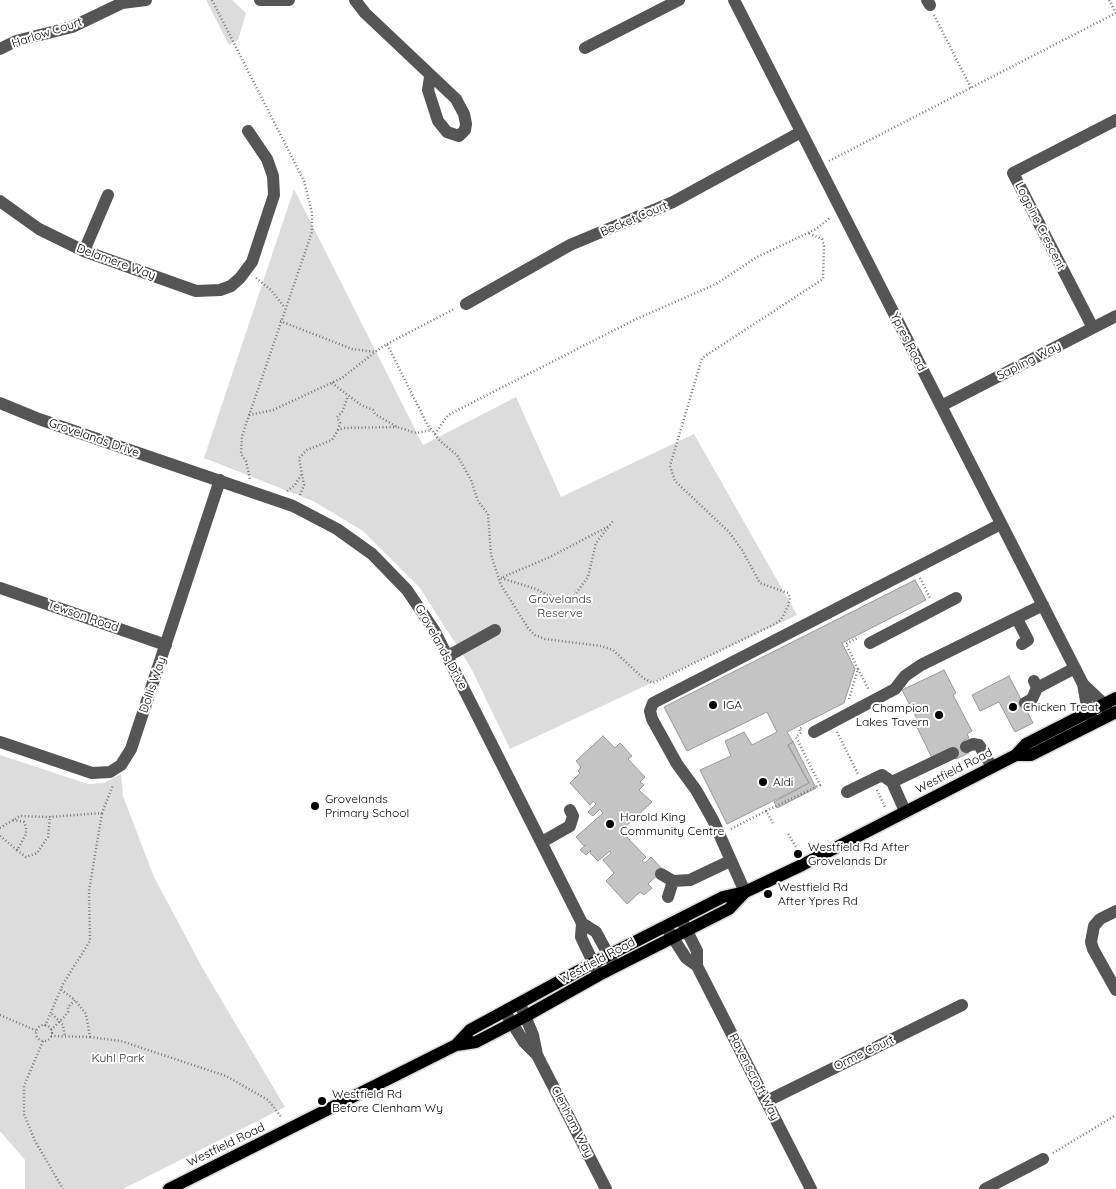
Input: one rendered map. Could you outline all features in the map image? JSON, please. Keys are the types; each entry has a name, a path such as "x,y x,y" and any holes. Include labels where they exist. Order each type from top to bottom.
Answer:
{"main road":[{"name":"Westfield Road","path":"508,1017 526,1016 599,975 612,961 684,924 729,909 745,892 1016,755 1031,755 1091,717 1110,710 1116,698"},
{"name":"Westfield Road","path":"169,1189 456,1045 476,1042 508,1017 520,1004 593,963 612,961"}],"street":[{"name":"Harlow Court","path":"0,49 16,41 72,27 123,1 146,0"},
{"path":"260,0 289,0"},
{"path":"355,0 365,13 430,77"},
{"path":"585,48 679,0"},
{"name":"Ypres Road","path":"734,0 1083,684 1091,717"},
{"name":"Logpine Crescent","path":"1092,328 1013,173 1116,120"},
{"path":"243,275 258,245 275,186 267,160 248,131"},
{"name":"Becket Court","path":"466,304 570,245 673,202 801,132"},
{"path":"84,252 108,195"},
{"name":"Delamere Way","path":"0,201 39,229 84,252 196,290 220,290 231,286 243,275"},
{"name":"Sapling Way","path":"941,406 1116,316"},
{"name":"Grovelands Drive","path":"0,403 39,419 220,480 315,516 359,544 384,566 407,590 430,624 448,656 582,923 581,937 599,975"},
{"name":"Dollis Way","path":"0,742 92,773 110,772 122,765 131,749 220,480"},
{"path":"745,892 713,820 696,790 677,764 652,719 650,711 653,702 1001,524"},
{"name":"Tewson Road","path":"0,588 166,645"},
{"path":"866,639 956,598"},
{"path":"810,729 895,689 904,676 921,665 1043,605"},
{"path":"1017,619 1028,640 1019,649"},
{"path":"448,656 496,630"},
{"path":"1024,703 1032,699 1035,685 1075,668"},
{"name":"Ypres Road","path":"1083,684 1110,710"},
{"path":"966,747 973,744 979,745 992,767"},
{"path":"892,782 953,753"},
{"path":"846,792 882,775 892,782 905,811"},
{"path":"542,842 570,826 573,816 570,810"},
{"path":"661,874 673,881 690,880 730,861"},
{"path":"668,897 673,881"},
{"path":"1116,911 1100,919 1094,926 1091,942 1116,990"},
{"name":"Grovelands Drive","path":"582,923 596,932 612,961"},
{"name":"Ravenscroft Way","path":"684,924 697,952 697,966"},
{"name":"Ravenscroft Way","path":"669,932 686,958 697,966 810,1189"},
{"name":"Clenham Way","path":"520,1004 526,1016 537,1055 606,1189"},
{"name":"Orme Court","path":"766,1101 962,1005"},
{"name":"Clenham Way","path":"508,1017 524,1042 537,1055"},
{"path":"985,1189 1044,1160"}],"path":[{"path":"828,162 1116,13 1109,0"},
{"path":"928,2 971,88"},
{"path":"435,434 448,415 634,320 716,284 757,257 825,224 833,214"},
{"path":"387,344 432,430 457,455 471,480 478,501 488,514 491,555 500,578 528,628 535,635 545,639 608,648 621,656 643,678 653,684 781,620 789,603 788,593 760,583 742,550 729,532 680,486 671,473 670,466 702,358 823,279 824,246 822,239 808,233"},
{"path":"243,275 262,281 285,308"},
{"path":"249,415 273,410 350,374 387,344 466,304"},
{"path":"280,321 352,349 375,352"},
{"path":"332,383 348,396 397,427 416,433 432,430"},
{"path":"298,498 304,490 299,458 314,445 332,440 340,423 338,415 342,412 348,396"},
{"path":"338,430 351,426 397,427"},
{"path":"285,493 302,474"},
{"path":"500,578 547,595 569,598 574,596 588,577 596,543 614,521"},
{"path":"500,578 550,557 609,526"},
{"path":"918,575 931,600"},
{"path":"866,639 846,644 858,669 867,682 870,692"},
{"path":"855,701 848,704 858,669"},
{"path":"729,830 820,785 796,737 802,734 800,729 810,729"},
{"path":"835,729 858,775"},
{"path":"37,1031 45,1026 52,1014 60,989 90,941 89,891 102,812 113,783"},
{"path":"876,787 885,806"},
{"path":"766,811 773,823"},
{"path":"0,828 23,816 102,812"},
{"path":"17,850 26,834 25,817 23,816"},
{"path":"0,836 26,857 37,853 48,837 50,816"},
{"path":"13,820 24,822"},
{"path":"788,834 796,847"},
{"path":"60,989 76,1000 86,1014 90,1037"},
{"path":"51,1036 51,1030 68,1012 68,1007 76,1000"},
{"path":"52,1014 60,1019 65,1037"},
{"path":"0,1015 37,1031"},
{"path":"45,1026 51,1030"},
{"path":"37,1031 38,1038 42,1041"},
{"path":"63,1189 35,1142 24,1114 24,1086 42,1041 51,1036 90,1037 122,1041 226,1076 268,1100 282,1119"},
{"path":"1044,1160 1116,1115"}],"green space":[{"path":"206,0 232,0 246,13 238,40 229,45"},
{"name":"Grovelands Reserve","path":"294,189 423,445 516,397 561,497 694,434 797,615 510,749 471,668 420,588 363,531 313,501 204,458"},
{"name":"Kuhl Park","path":"0,755 88,784 104,783 121,774 123,796 154,877 203,969 285,1107 123,1189 25,1189 25,1160 0,1131"}],"building":[{"path":"915,580 926,600 842,643 855,669 844,703 787,732 793,742 788,745 809,783 727,824 700,770 731,756 725,741 744,732 752,745 777,732 767,712 687,751 664,707"},
{"name":"Champion Lakes Tavern","path":"944,670 956,693 953,695 972,731 967,734 969,738 963,741 969,753 956,759 950,748 932,758 915,723 918,721 902,690"},
{"name":"Chicken Treat","path":"1009,676 1033,723 1015,732 999,702 980,711 972,695"},
{"name":"Harold King Community Centre","path":"603,736 615,748 620,743 632,756 628,759 645,777 640,782 644,785 639,790 652,802 621,831 646,857 642,861 645,863 651,857 663,870 648,884 652,888 644,895 640,892 627,904 606,881 614,873 603,860 611,853 610,851 598,861 590,853 591,850 586,855 580,850 586,845 584,846 576,837 603,813 600,809 593,816 588,812 596,804 593,801 590,805 570,783 580,773 578,771 581,767 576,761"},
{"path":"793,742 816,788 777,808 774,802 809,783 788,745"}],"place":[{"name":"IGA","path":"713,705"},
{"name":"Chicken Treat","path":"1013,707"},
{"name":"Champion Lakes Tavern","path":"939,715"},
{"name":"Aldi","path":"763,782"},
{"name":"Grovelands Primary School","path":"315,806"},
{"name":"Harold King Community Centre","path":"610,824"},
{"name":"Westfield Rd After Grovelands Dr","path":"798,854"},
{"name":"Westfield Rd After Ypres Rd","path":"768,894"},
{"name":"Westfield Rd Before Clenham Wy","path":"322,1101"}]}
